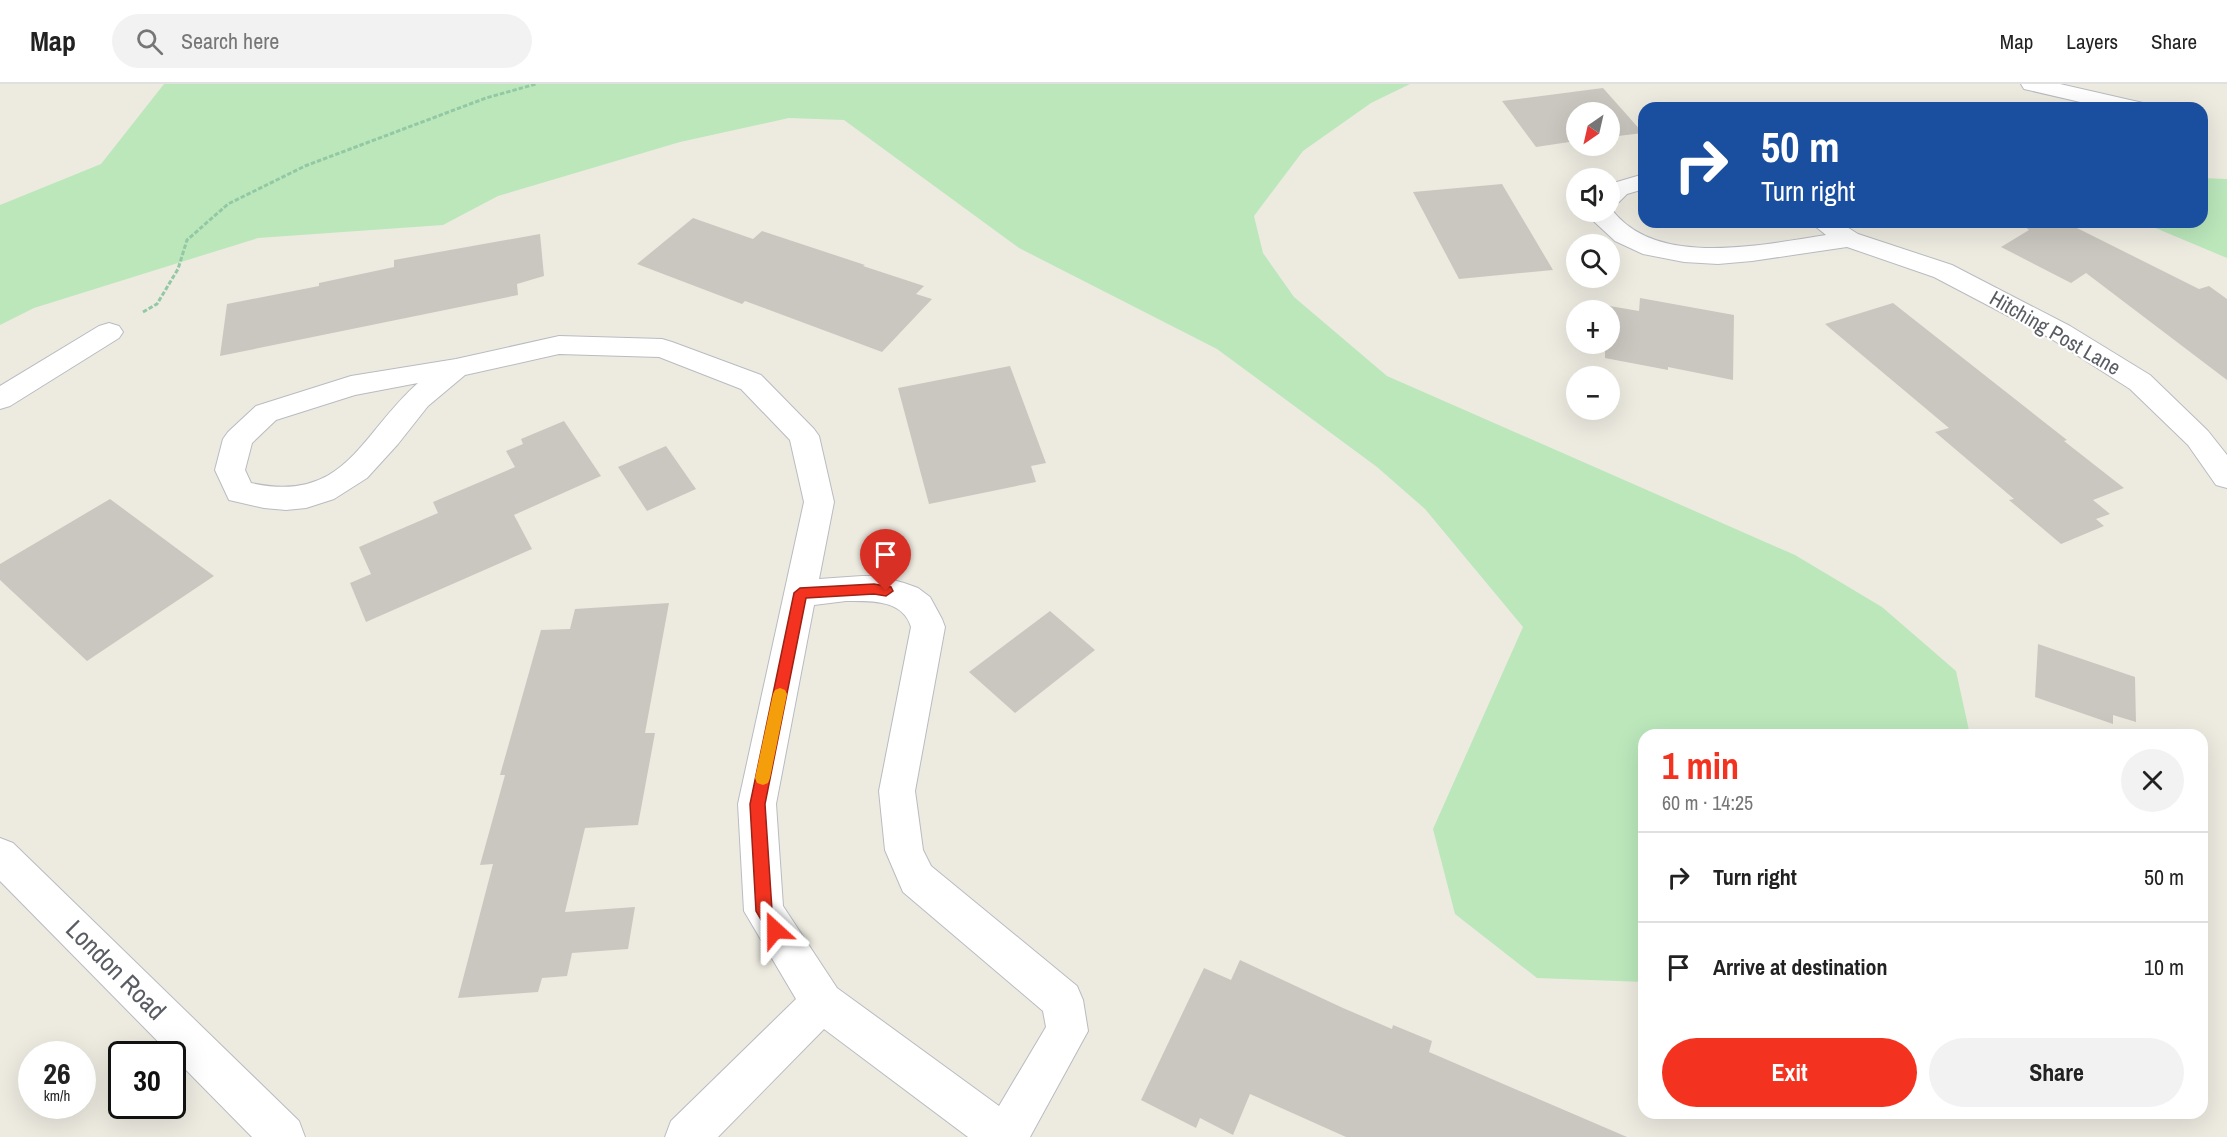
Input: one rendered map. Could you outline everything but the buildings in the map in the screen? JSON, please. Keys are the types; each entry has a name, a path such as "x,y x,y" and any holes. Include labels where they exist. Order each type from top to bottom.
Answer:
{"street":[{"path":"2032,84 2109,102"},
{"path":"1620,188 1638,183"},
{"name":"Hitching Post Lane","path":"1605,222 1613,231 1644,246 1678,255 1725,256 1849,239"},
{"name":"Hitching Post Lane","path":"1832,228 1849,239 1944,272 2060,332 2140,382 2198,438 2227,477"},
{"path":"0,399 109,332"},
{"path":"456,368 423,394 368,460 343,482 304,499 268,500 240,492 230,470 238,439 266,413 351,386 456,368 559,345 662,348 751,382 804,436 819,502 800,593 757,804 764,911 822,1002 1005,1137 1067,1031 1062,1000 917,879 904,850 897,791 928,627 920,607 899,592 874,589 800,593"},
{"name":"London Road","path":"0,855 283,1137"},
{"path":"687,1137 822,1002"}],"path":[{"path":"109,332 157,304 178,269 187,240 228,204 305,165 486,98 536,84"}],"green space":[{"path":"164,84 1410,84 1371,103 1303,151 1254,216 1263,253 1294,297 1387,376 1795,555 1882,607 1956,671 1969,729 1638,729 1638,982 1537,978 1455,914 1433,829 1523,627 1425,509 1377,467 1217,349 1019,248 844,120 789,118 680,142 498,196 443,225 258,238 34,308 0,325 0,205 101,164"},
{"path":"2208,178 2227,179 2227,258 2155,228 2208,228"}],"slow traffic":[{"path":"763,778 780,694"}],"route":[{"path":"775,930 764,911 757,804 800,593 874,589 886,591"}]}
